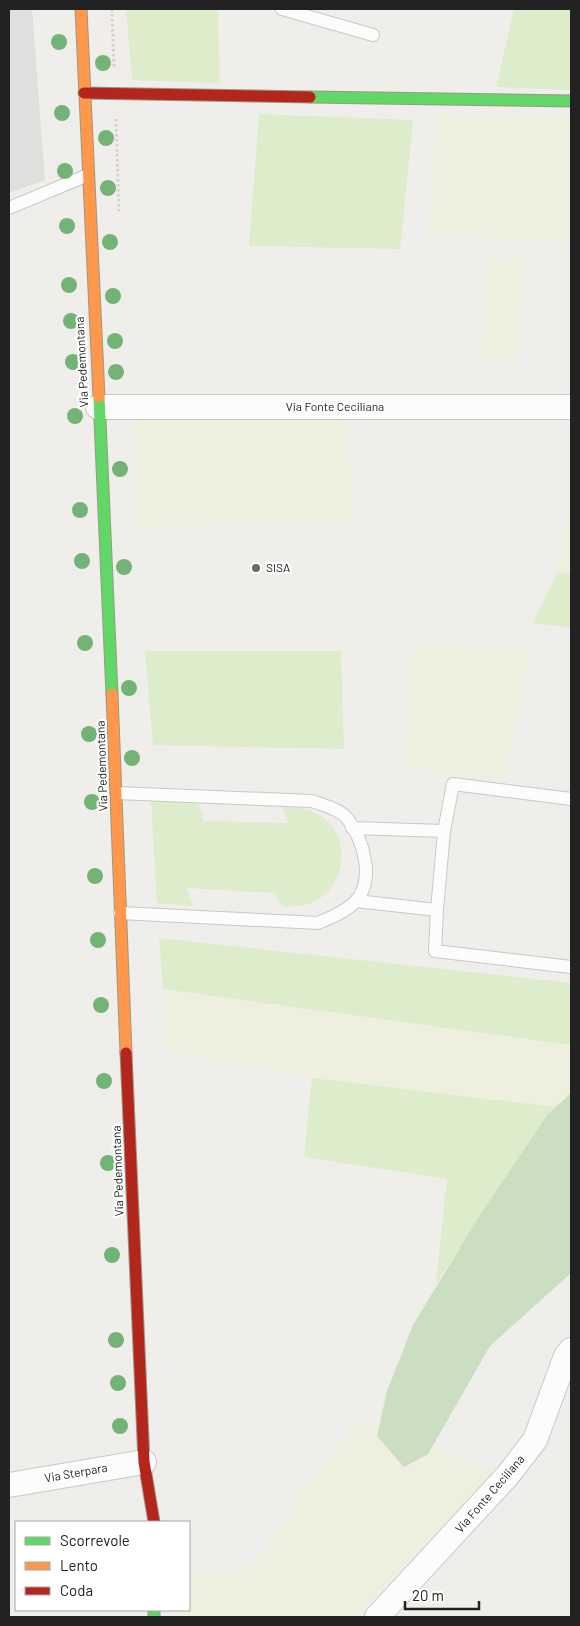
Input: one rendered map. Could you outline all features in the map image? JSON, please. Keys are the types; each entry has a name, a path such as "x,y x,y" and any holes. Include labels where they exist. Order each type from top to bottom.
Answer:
{"street":[{"name":"Via Pedemontana","path":"81,9 117,793 120,912 144,1462 154,1521"},
{"path":"84,93 571,100"},
{"name":"Via Fonte Ceciliana","path":"98,407 571,407"},
{"name":"Via Fonte Ceciliana","path":"377,1617 508,1475 535,1440 566,1356 571,1350"},
{"name":"Via Sterpara","path":"9,1485 144,1462"}],"lane":[{"path":"282,9 373,35"},
{"path":"9,208 88,175"},
{"path":"571,799 453,784 444,831 435,951 571,967"},
{"path":"117,793 312,801 346,817 359,838 366,860 364,882 356,901 338,914 318,923 120,912"},
{"path":"352,828 444,831"},
{"path":"356,901 437,910"}],"green space":[{"path":"126,9 218,9 219,83 132,80"},
{"path":"514,9 571,9 571,90 496,87"},
{"path":"259,114 413,120 400,249 249,246"},
{"path":"437,114 571,117 571,243 428,234"},
{"path":"525,258 516,361 480,355 489,260"},
{"path":"135,416 347,416 354,523 141,527"},
{"path":"571,496 571,574 557,573"},
{"path":"557,573 571,574 571,628 533,623"},
{"path":"414,644 531,652 504,778 405,768"},
{"path":"145,651 341,651 344,749 153,745"},
{"path":"151,800 198,801 204,821 289,823 282,806 310,811 325,819 334,830 340,842 342,855 340,868 328,891 318,900 305,905 282,906 274,893 187,888 193,906 157,903"},
{"path":"159,938 571,983 571,1045 163,989"},
{"path":"163,989 571,1045 571,1093 555,1107 312,1078 164,1050"},
{"path":"312,1078 555,1107 547,1115 436,1284 447,1179 304,1157"},
{"path":"571,1093 571,1273 490,1346 428,1454 404,1467 377,1436 387,1391 413,1325 478,1218 547,1115"},
{"path":"359,1421 497,1473 375,1595 359,1617 179,1617 179,1611 190,1611 190,1571 207,1576 236,1573 260,1558 286,1522 306,1487"}],"shaded area":[{"path":"9,9 32,9 45,180 9,193"}],"traffic: fast":[{"path":"310,97 571,101"},
{"path":"99,397 112,694"},
{"path":"154,1611 154,1617"}],"traffic: slow":[{"path":"81,9 99,397"},
{"path":"112,694 126,1053"}],"traffic: jam":[{"path":"84,93 310,97"},
{"path":"126,1053 144,1462 154,1521"}],"place":[{"name":"SISA","path":"256,568"}]}
